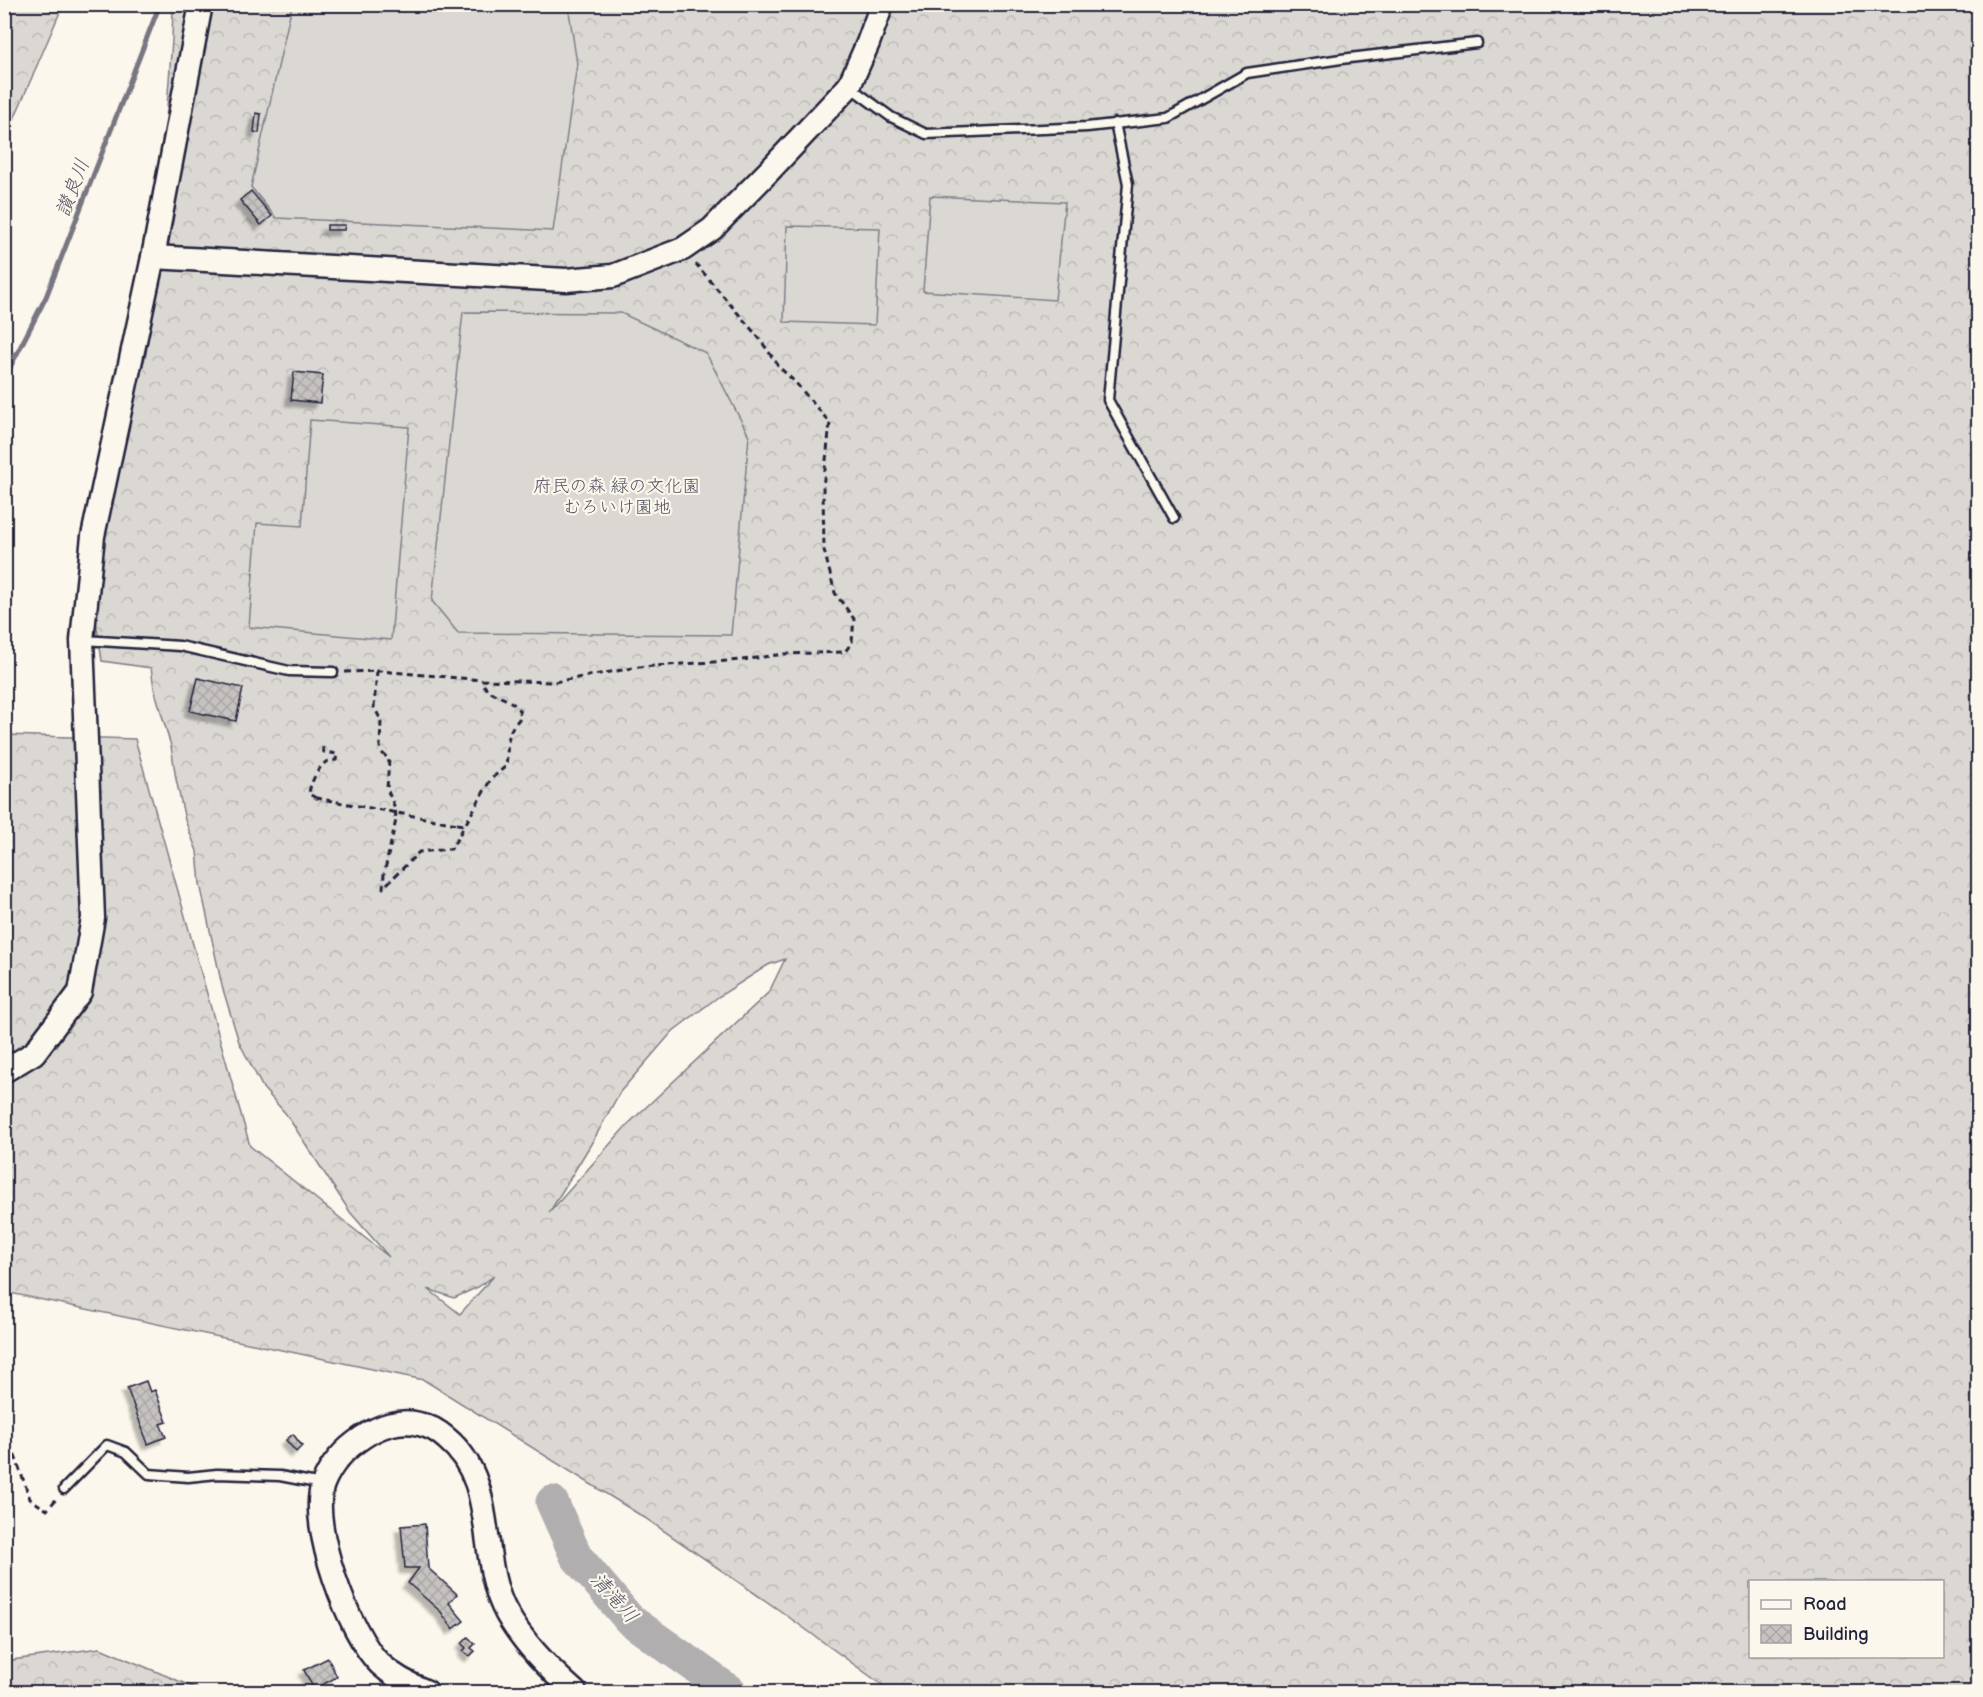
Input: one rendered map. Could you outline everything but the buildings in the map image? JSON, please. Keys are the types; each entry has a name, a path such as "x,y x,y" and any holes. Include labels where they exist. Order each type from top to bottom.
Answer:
{"street":[{"path":"4,1071 34,1053 80,992 93,918 82,640 93,536 153,257 201,4"},
{"path":"153,257 566,279 613,276 683,249 712,229 771,170 849,86 882,4"},
{"path":"427,1692 396,1677 367,1649 352,1623 325,1548 319,1505 323,1484 346,1448 371,1432 398,1422 418,1423 435,1429 458,1448 474,1476 481,1495 494,1582 506,1614 528,1645 575,1692"}],"lane":[{"path":"849,86 891,117 926,134 1078,128 1168,118 1247,73 1477,43"},
{"path":"1114,123 1128,184 1108,400 1174,518"},
{"path":"82,640 180,646 289,671 333,672"},
{"path":"64,1489 106,1445 126,1452 149,1474 188,1477 217,1474 280,1476 323,1484"}],"path":[{"path":"333,672 377,671 482,680 554,682 639,667 742,660 784,654 845,652 852,642 854,619 835,593 824,550 823,488 830,423 780,368 759,338 683,249"},
{"path":"377,671 374,707 381,720 380,747 389,759 387,789 396,808 396,820 383,888 419,852 451,849 491,779 506,766 509,734 520,717 520,712 513,704 492,693 483,685 482,680"},
{"path":"322,746 324,752 337,754 336,760 327,762 318,772 308,791 316,798 465,825"},
{"path":"4,1454 15,1456 30,1499 47,1510 64,1489"}],"green space":[{"path":"4,5 63,5 5,140"},
{"name":"府民の森 緑の文化園 むろいけ園地","path":"171,5 1978,5 1978,1692 892,1692 779,1610 645,1518 424,1380 5,1292 5,735 135,739 250,1146 389,1257 350,1212 286,1114 263,1088 239,1042 222,986 200,884 197,851 185,820 171,746 154,688 151,668 102,661 96,621 98,563 131,404 146,354 152,309 173,8","holes":["785,959 769,992 627,1125 549,1213 620,1092 673,1031 718,997 768,965","494,1276 460,1314 428,1289 454,1298 478,1287"]},
{"path":"292,5 568,5 577,64 553,231 276,218 251,187"},
{"path":"930,196 1065,202 1055,300 923,291"},
{"path":"787,226 880,228 875,325 784,322"},
{"name":"府民の森 緑の文化園 むろいけ園地","path":"463,312 621,313 706,353 749,436 731,635 458,633 432,601"},
{"path":"310,420 409,427 391,640 249,627 257,523 302,526"},
{"path":"100,1648 205,1692 5,1692 5,1661"}],"waterway":[{"name":"讃良川","path":"4,379 46,297 160,4"},
{"name":"清滝川","path":"552,1502 576,1556 630,1620 731,1692"}]}
